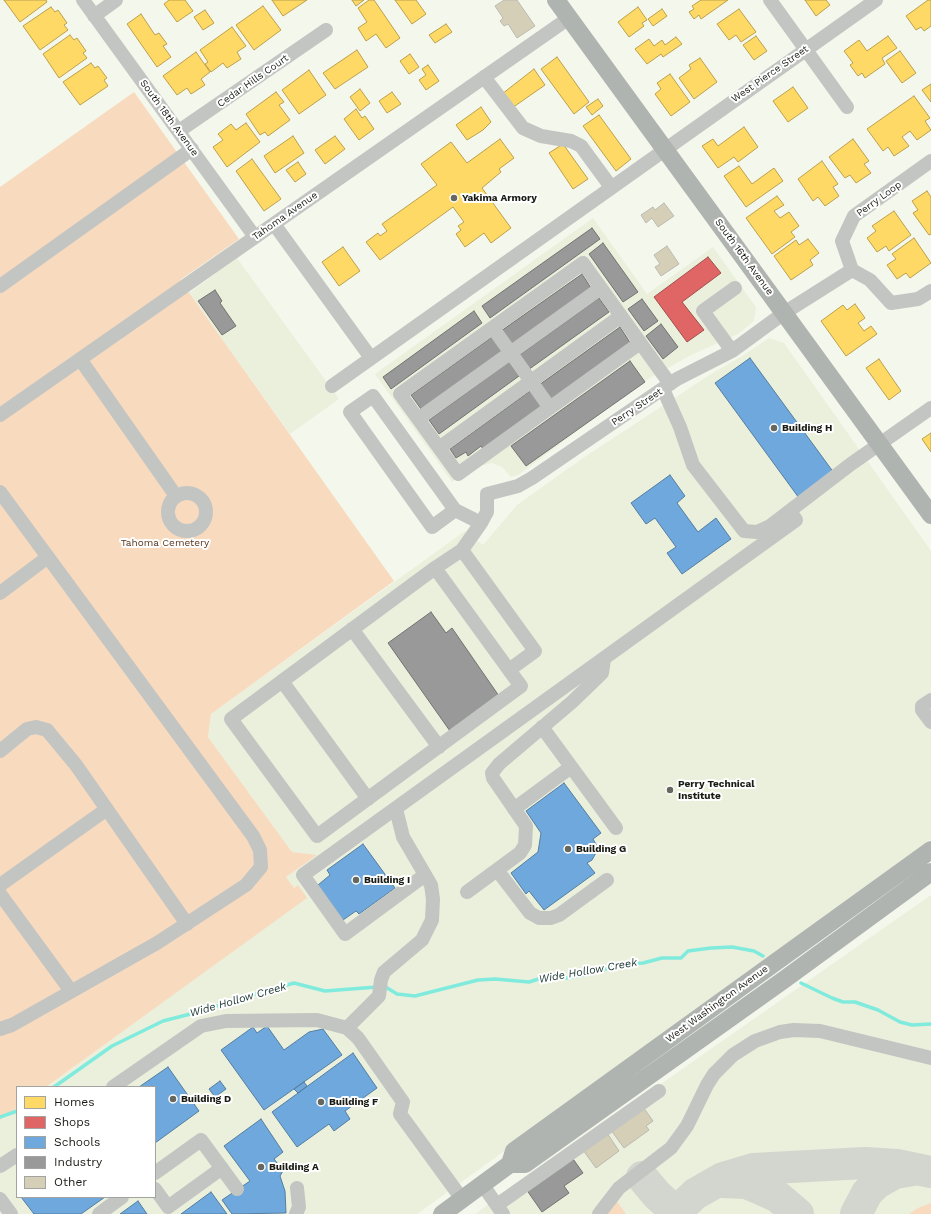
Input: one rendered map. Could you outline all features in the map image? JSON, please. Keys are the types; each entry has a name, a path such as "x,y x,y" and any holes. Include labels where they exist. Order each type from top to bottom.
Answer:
{"main road":[{"name":"South 16th Avenue","path":"556,0 931,515"},
{"name":"West Washington Avenue","path":"510,1164 514,1151 931,850"},
{"name":"West Washington Avenue","path":"442,1214 510,1164 524,1164 784,979 931,872"}],"street":[{"name":"South 18th Avenue","path":"83,0 180,131 255,237"},
{"path":"94,16 116,0"},
{"path":"770,0 847,108"},
{"name":"West Pierce Street","path":"332,386 876,0"},
{"name":"Tahoma Avenue","path":"0,414 569,18"},
{"name":"Cedar Hills Court","path":"180,131 326,30"},
{"path":"484,77 523,128 534,134 571,141 581,146 611,187"},
{"path":"0,286 192,149"},
{"name":"Perry Loop","path":"852,270 842,241 854,216 931,161"},
{"path":"274,224 371,358"},
{"path":"640,343 458,474 400,394 583,263 640,343 666,387 693,465 744,531 757,532 770,526 851,464 931,408"},
{"path":"784,313 852,270 870,280 891,303 918,299 931,291"},
{"path":"418,419 601,288"},
{"path":"732,352 703,311 736,288"},
{"name":"Perry Street","path":"481,523 487,512 487,494 518,486 532,478 666,387 732,352 784,313"},
{"path":"439,448 621,316"},
{"path":"493,328 550,408"},
{"path":"80,358 176,496"},
{"path":"435,568 521,686 317,836 231,718 435,568 462,550 481,523 455,510 373,396 350,412 432,526 455,510"},
{"path":"0,492 253,836 260,850 261,867 246,886 157,944 12,1025 0,1029"},
{"path":"425,875 345,934 303,876 796,520 790,511"},
{"path":"462,550 536,651 509,670"},
{"path":"0,593 48,557"},
{"path":"352,629 439,747"},
{"path":"467,892 520,853 525,845 526,826 493,778 492,773 499,764 542,728 602,673 604,658"},
{"path":"282,681 368,799"},
{"path":"931,700 922,706 922,710 931,722"},
{"path":"0,751 27,729 36,727 46,730 76,765 187,924"},
{"path":"542,728 616,828"},
{"path":"514,809 571,767"},
{"path":"0,885 107,809"},
{"path":"347,1028 375,1000 381,986 384,972 422,940 432,920 433,899 431,885 403,837 396,809"},
{"path":"497,870 530,913 539,918 551,918 559,915 607,880"},
{"path":"0,894 71,991"},
{"path":"114,1086 201,1026 226,1021 317,1020 347,1028 358,1038 402,1102 400,1114 462,1199"},
{"path":"599,1214 619,1188 671,1148 687,1126 714,1074 732,1055 755,1041 780,1032 813,1031 931,1058"},
{"path":"482,1184 500,1210 659,1091"},
{"path":"156,1172 201,1140 237,1190"},
{"path":"0,1166 16,1156"},
{"path":"156,1190 168,1207 222,1168"},
{"path":"296,1214 299,1207 297,1188"},
{"path":"99,1214 121,1198"},
{"path":"0,1199 11,1214"}],"shaded area":[{"path":"593,218 647,294 713,247 756,307 754,321 738,334 691,355 648,379 518,475 511,477 502,467 492,463 472,468 452,482 375,374"},
{"path":"237,258 339,399 290,434 189,293"},
{"name":"Perry Technical Institute","path":"769,338 784,343 931,551 931,839 767,962 417,1214 0,1214 0,1120 16,1109 16,1198 156,1198 156,1086 47,1086 306,898 297,886 294,888 286,877 316,855 292,852 208,737 211,714 465,531 483,545 517,505 583,458 711,374 744,355"},
{"path":"931,895 931,1214 475,1214"}],"green space":[{"name":"Tahoma Cemetery","path":"134,92 239,239 180,280 394,581 211,714 208,737 292,852 317,855 286,877 294,888 298,885 307,898 47,1086 16,1086 16,1109 0,1120 0,187"},
{"path":"615,1199 626,1214 604,1214"},
{"path":"931,1203 931,1214 909,1214 918,1208"}],"building: Homes":[{"path":"4,0 46,0 47,2 20,22"},
{"path":"169,0 185,0 193,11 177,22 164,4"},
{"path":"272,0 307,0 283,16"},
{"path":"352,0 364,0 356,6"},
{"path":"369,0 374,0 400,38 386,48 376,34 366,41 358,28 367,22 358,8"},
{"path":"395,0 416,0 426,14 412,24"},
{"path":"701,0 728,0 701,19 699,15 694,19 689,12 694,9 692,6"},
{"path":"805,0 826,0 830,5 816,16"},
{"path":"928,0 931,0 931,26 924,31 921,27 916,30 906,16"},
{"path":"263,6 281,30 254,50 236,25"},
{"path":"51,7 55,12 58,10 67,23 64,25 68,30 40,50 23,26"},
{"path":"638,7 647,20 642,23 644,26 629,37 618,22"},
{"path":"662,9 667,16 653,26 648,19"},
{"path":"739,9 756,32 741,42 736,35 729,40 717,24"},
{"path":"205,10 214,23 203,30 194,17"},
{"path":"141,14 155,35 159,33 167,44 163,46 171,57 157,67 127,24"},
{"path":"446,24 452,32 435,43 429,35"},
{"path":"232,27 246,46 237,52 241,59 227,68 223,63 211,72 205,64 208,62 200,50"},
{"path":"70,35 74,40 77,38 86,51 83,53 87,58 59,78 43,54"},
{"path":"756,36 767,51 754,60 743,45"},
{"path":"888,36 897,48 882,58 885,64 865,78 862,73 858,76 850,65 853,63 844,51 859,40 867,51"},
{"path":"676,37 682,44 663,57 661,54 647,64 635,49 649,39 654,46 662,40 665,45"},
{"path":"357,50 368,67 335,89 323,73"},
{"path":"900,51 916,73 902,83 886,61"},
{"path":"196,52 210,72 201,79 205,85 191,94 187,88 177,95 163,76"},
{"path":"410,54 419,67 409,74 400,61"},
{"path":"557,57 589,102 574,114 541,69"},
{"path":"700,58 717,82 694,99 679,78 691,69 689,65"},
{"path":"91,63 95,68 98,66 107,78 104,80 108,86 80,105 63,82"},
{"path":"428,65 439,81 426,90 419,80 426,75 422,69"},
{"path":"534,69 545,85 512,108 502,94"},
{"path":"309,70 326,95 299,114 282,90"},
{"path":"670,74 690,102 671,116 655,94 661,89 657,83"},
{"path":"931,84 931,102 922,90"},
{"path":"793,87 808,108 788,122 773,101"},
{"path":"360,89 370,103 360,111 350,97"},
{"path":"276,92 284,102 279,105 290,120 268,136 265,132 260,135 246,114"},
{"path":"392,92 401,104 387,113 379,101"},
{"path":"914,96 930,118 925,121 931,130 917,140 910,131 902,137 909,146 894,156 888,147 883,151 867,129"},
{"path":"598,99 603,106 592,115 586,107"},
{"path":"481,107 491,122 483,130 467,140 456,125"},
{"path":"356,109 362,118 365,116 374,129 359,140 344,119"},
{"path":"599,115 631,159 616,171 583,126"},
{"path":"246,123 260,142 227,167 213,147 223,140 218,134 231,124 236,130"},
{"path":"744,127 758,147 738,162 734,157 718,168 702,146 713,139 718,146"},
{"path":"293,136 304,153 275,173 264,156"},
{"path":"335,136 345,149 325,164 315,150"},
{"name":"Yakima Armory","path":"500,139 514,158 499,169 501,172 482,188 511,228 491,243 484,233 465,247 456,234 461,230 458,226 464,222 453,207 380,260 366,242 378,233 380,236 387,231 382,224 437,185 421,164 451,142 467,163"},
{"path":"853,139 869,161 864,164 871,173 856,183 850,175 845,178 829,157"},
{"path":"563,144 588,179 573,189 549,153"},
{"path":"252,159 281,199 264,211 236,171"},
{"path":"822,161 838,184 833,187 839,196 825,206 818,197 813,201 798,179"},
{"path":"298,162 306,174 295,182 286,170"},
{"path":"739,166 752,184 774,168 783,181 746,207 724,176"},
{"path":"927,191 931,197 931,234 929,235 913,213 918,210 912,201"},
{"path":"777,196 784,205 774,211 780,218 789,212 799,226 791,232 795,237 772,254 746,218"},
{"path":"894,211 911,235 889,251 886,246 877,252 867,238 876,231 872,226"},
{"path":"914,238 931,263 910,278 906,273 897,279 887,265 896,259 892,254"},
{"path":"808,239 819,253 810,260 813,265 791,280 774,256 796,240 799,245"},
{"path":"343,247 360,271 339,286 322,262"},
{"path":"855,304 865,318 858,323 864,331 871,326 877,334 846,356 821,321 843,305 847,310"},
{"path":"879,359 901,391 889,400 866,368"},
{"path":"931,433 931,452 922,439"}],"building: Shops":[{"path":"708,257 721,273 682,302 704,330 687,342 654,297"}],"building: Schools":[{"name":"Building H","path":"750,358 834,473 799,498 715,383"},
{"path":"670,475 685,496 677,503 698,532 716,518 731,539 682,574 667,553 676,547 655,518 646,524 631,503"},
{"name":"Building G","path":"564,783 601,833 593,839 597,846 597,851 592,860 587,863 595,873 544,910 529,891 526,894 511,873 538,852 541,833 526,811"},
{"name":"Building I","path":"363,844 395,888 359,914 356,911 343,920 318,885 330,875 327,870"},
{"path":"267,1026 284,1050 309,1032 323,1029 342,1055 264,1110 221,1050 253,1027 257,1033"},
{"name":"Building F","path":"353,1053 377,1088 345,1111 350,1119 334,1131 329,1124 297,1147 272,1112"},
{"name":"Building D","path":"168,1067 199,1111 156,1142 156,1086 140,1086"},
{"path":"220,1081 226,1089 215,1097 209,1089"},
{"path":"304,1082 307,1086 298,1093 294,1089"},
{"name":"Building A","path":"261,1119 283,1152 274,1159 284,1169 280,1176 285,1191 286,1213 232,1214 222,1200 250,1181 224,1146"},
{"path":"211,1192 227,1214 181,1214"},
{"path":"22,1198 104,1198 81,1214 34,1214"},
{"path":"138,1201 147,1214 120,1214"}],"building: Industry":[{"path":"592,228 600,239 490,318 482,306"},
{"path":"603,243 638,292 623,302 589,254"},
{"path":"582,274 591,288 511,345 501,331"},
{"path":"215,290 222,301 220,303 236,326 222,335 198,301"},
{"path":"599,298 609,312 528,370 518,356"},
{"path":"642,299 658,321 644,331 628,309"},
{"path":"474,311 482,323 391,389 383,377"},
{"path":"661,324 678,347 663,359 646,336"},
{"path":"620,327 631,344 551,401 539,385"},
{"path":"492,337 502,351 421,409 411,395"},
{"path":"630,361 645,382 526,466 511,446"},
{"path":"509,362 519,376 439,434 429,420"},
{"path":"530,391 542,407 483,449 481,446 468,456 466,452 456,458 450,449"},
{"path":"431,612 446,633 452,628 499,696 450,731 388,643"},
{"path":"571,1156 583,1173 564,1186 569,1193 542,1212 526,1189"}],"building: Other":[{"path":"504,0 517,0 535,26 517,38 508,24 504,26 500,21 503,18 495,6"},
{"path":"664,203 674,216 658,227 652,218 646,223 641,215 653,207 655,210"},
{"path":"667,246 679,264 661,276 655,267 660,264 654,255"},
{"path":"643,1107 653,1121 646,1126 649,1130 624,1148 611,1130"},
{"path":"607,1133 619,1151 596,1168 583,1150"}],"waterway":[{"name":"Wide Hollow Creek","path":"384,986 397,994 415,996 478,980 495,979 529,982 545,977 566,978 584,975 623,964 643,963 662,958 681,958 688,951 711,948 732,947 754,951 763,956"},
{"name":"Wide Hollow Creek","path":"55,1086 112,1046 163,1021 210,1009 227,1002 294,983 325,991 377,987"},
{"name":"Wide Hollow Creek","path":"801,983 843,1002 855,1002 878,1010 900,1022 912,1025 931,1024"},
{"name":"Wide Hollow Creek","path":"0,1117 16,1111"}],"taxiway":[{"path":"674,1214 695,1194 723,1178 753,1169 865,1163 897,1165 931,1172"},
{"path":"856,1214 867,1193 877,1183 895,1173 913,1170"},
{"path":"642,1177 657,1195 676,1212"},
{"path":"723,1182 746,1183 763,1190 778,1197 798,1214"}],"place":[{"name":"Yakima Armory","path":"454,198"},
{"name":"Building H","path":"774,428"},
{"name":"Perry Technical Institute","path":"670,790"},
{"name":"Building G","path":"568,849"},
{"name":"Building I","path":"356,880"},
{"name":"Building D","path":"173,1099"},
{"name":"Building F","path":"321,1102"},
{"name":"Building A","path":"261,1167"}]}
